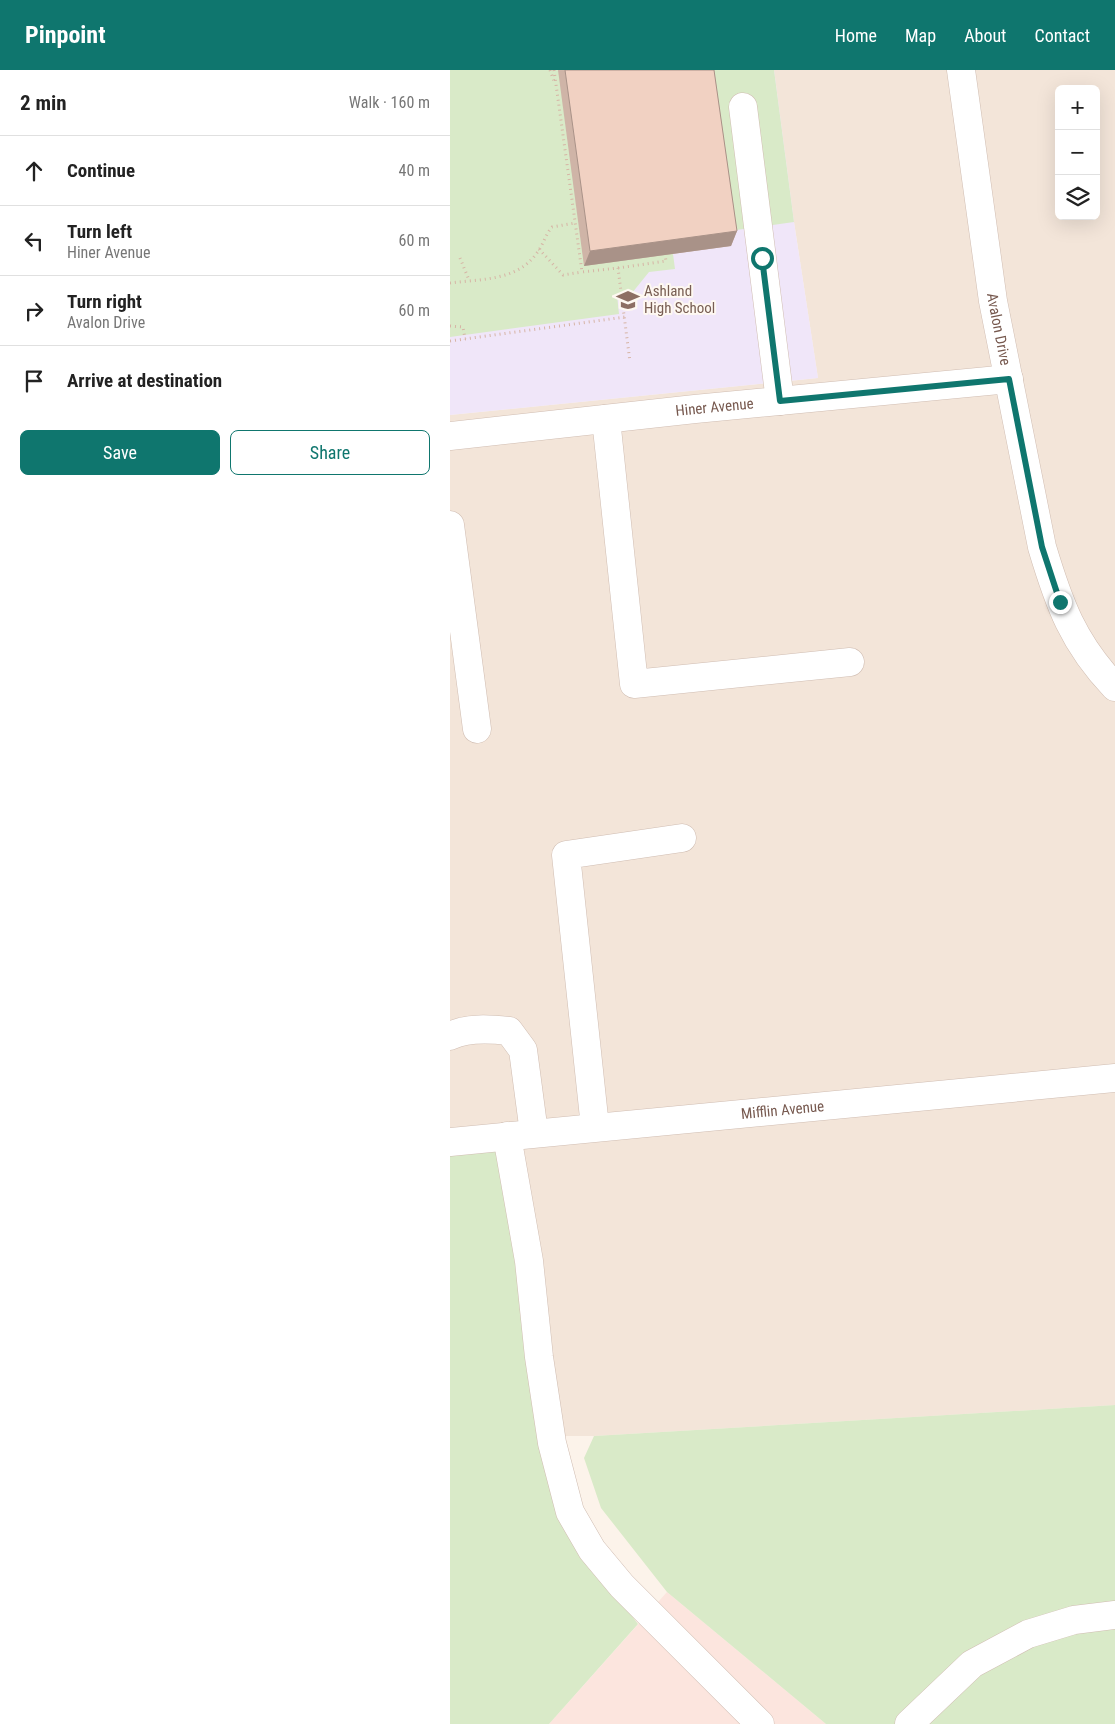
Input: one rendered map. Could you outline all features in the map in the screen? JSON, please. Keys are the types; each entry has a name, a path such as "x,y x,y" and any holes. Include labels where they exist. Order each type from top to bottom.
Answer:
{"street":[{"name":"Avalon Drive","path":"961,70 994,301 1042,547 1066,618 1099,671 1115,688"},
{"path":"743,107 780,401"},
{"name":"Hiner Avenue","path":"450,436 1009,379"},
{"path":"606,419 634,684 850,662"},
{"path":"450,525 461,699 477,729"},
{"path":"595,1127 566,854 682,838"},
{"path":"450,1036 491,1029 510,1031 524,1050 517,1186 529,1261 539,1357 552,1443 570,1512 592,1550 622,1586 760,1724"},
{"name":"Mifflin Avenue","path":"450,1142 1115,1078"},
{"path":"909,1724 972,1664 1028,1634 1074,1620 1115,1615"}],"path":[{"path":"550,70 557,92"},
{"path":"554,70 582,272"},
{"path":"450,283 515,272 530,261 552,227 575,222"},
{"path":"539,249 563,275 666,261 665,255"},
{"path":"460,258 469,280"},
{"path":"618,268 630,362"},
{"path":"450,341 624,318"},
{"path":"450,326 464,327 465,339"}],"shaded area":[{"name":"Ashland High School","path":"450,70 774,70 794,222 818,378 450,415"},
{"path":"774,70 1115,70 1115,1405 594,1436 543,1436 450,1147 450,415 818,378 794,222"},
{"path":"667,1592 826,1724 549,1724"}],"green space":[{"name":"Ashland High School","path":"450,70 774,70 794,222 729,231 673,254 675,269 649,272 632,293 617,295 619,314 450,337"},
{"path":"488,1143 500,1154 572,1537 638,1624 549,1724 450,1724 450,1147"},
{"path":"1115,1405 1115,1724 826,1724 667,1592 601,1508 584,1458 594,1436"}],"building":[{"path":"565,70 714,70 737,231 590,251"}],"place":[{"name":"Ashland High School","path":"628,300"}],"route":[{"path":"762,258 780,401 1009,379 1042,547 1060,602"}]}
